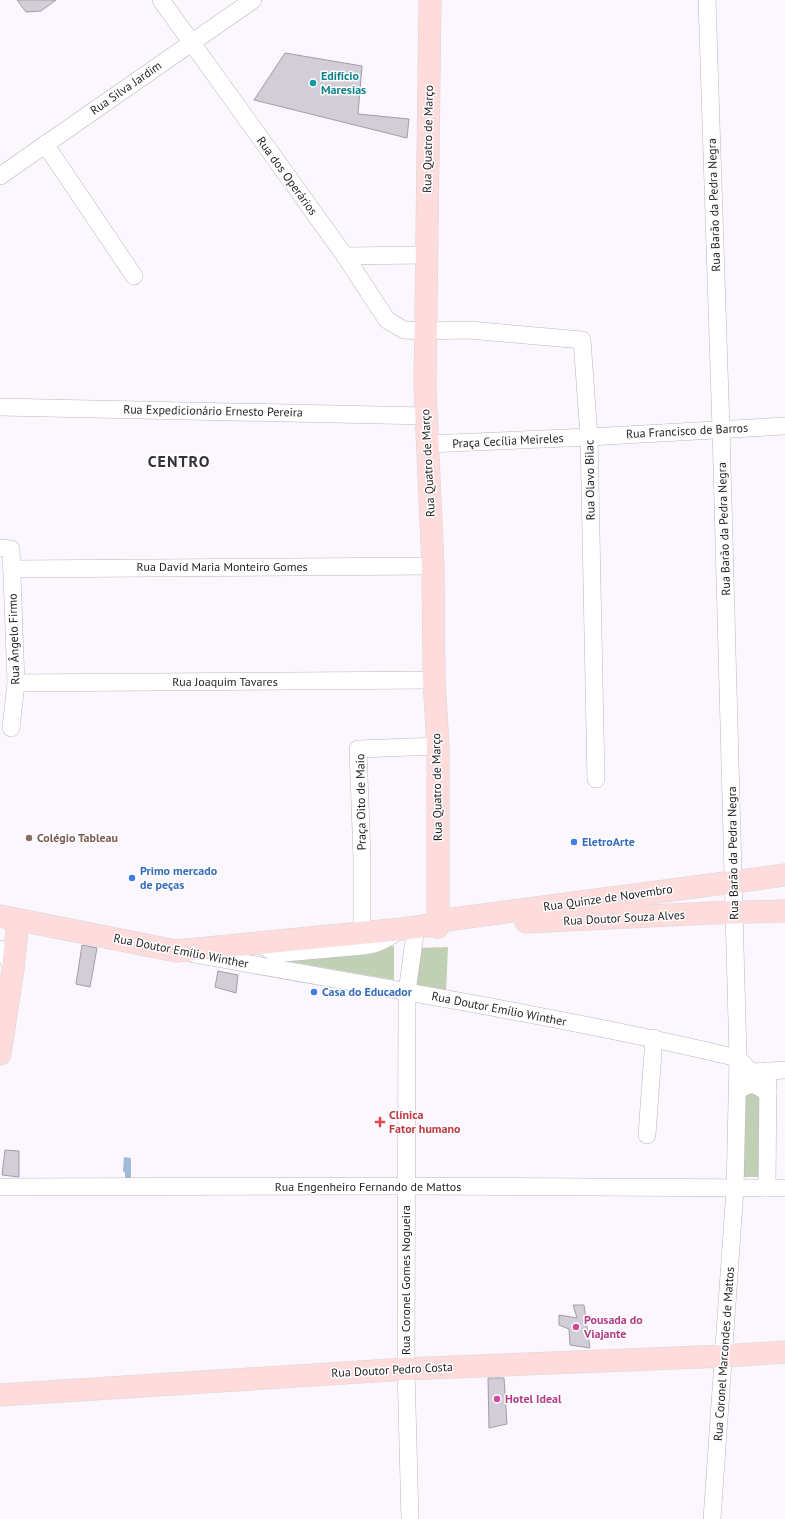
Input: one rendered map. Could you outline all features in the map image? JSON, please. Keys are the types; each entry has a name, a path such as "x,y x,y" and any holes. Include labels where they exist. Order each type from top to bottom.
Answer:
{"main road":[{"name":"Rua Quatro de Março","path":"425,926 438,746 434,680 433,566 426,416 424,331 430,0"},
{"name":"Rua Quinze de Novembro","path":"176,951 425,926 785,874"},
{"path":"711,885 718,896 718,903 711,913"},
{"name":"Rua Doutor Souza Alves","path":"425,926 785,911"},
{"path":"0,1054 13,969 9,918"},
{"name":"Rua Doutor Emílio Winther","path":"9,918 176,951"},
{"name":"Rua Doutor Pedro Costa","path":"0,1395 406,1369 724,1356 785,1352"}],"street":[{"name":"Rua dos Operários","path":"160,0 344,256 387,320 404,330 424,331"},
{"name":"Rua Silva Jardim","path":"0,176 253,0"},
{"name":"Rua Barão da Pedra Negra","path":"707,0 735,882 734,914 738,1090"},
{"path":"46,144 134,276"},
{"path":"344,256 426,255"},
{"name":"Rua Olavo Bilac","path":"424,331 468,330 582,340 589,437 596,779"},
{"name":"Rua Expedicionário Ernesto Pereira","path":"0,407 426,416"},
{"name":"Rua Francisco de Barros","path":"589,437 785,426"},
{"name":"Praça Cecília Meireles","path":"428,444 589,437"},
{"name":"Rua Ângelo Firmo","path":"6,548 12,569 16,683 11,728"},
{"name":"Rua David Maria Monteiro Gomes","path":"12,569 433,566"},
{"name":"Rua Joaquim Tavares","path":"16,683 434,680"},
{"name":"Praça Oito de Maio","path":"362,933 362,858 358,749 438,746"},
{"path":"257,944 272,950 284,952 364,946 376,944 425,926"},
{"name":"Rua Quatro de Março","path":"407,992 425,926"},
{"path":"0,949 4,952 13,969"},
{"name":"Rua Doutor Emílio Winther","path":"176,951 654,1038 738,1058"},
{"name":"Rua Coronel Gomes Nogueira","path":"407,992 406,1369 410,1519"},
{"path":"647,1135 654,1038"},
{"path":"738,1058 753,1072 785,1070"},
{"path":"767,1188 768,1071"},
{"path":"738,1090 748,1085 757,1085 768,1093"},
{"name":"Rua Coronel Marcondes de Mattos","path":"712,1519 735,1189 738,1090"},
{"name":"Rua Engenheiro Fernando de Mattos","path":"0,1187 406,1186 735,1189 785,1188"}],"green space":[{"path":"394,946 394,980 280,960"},
{"path":"448,947 446,992 411,986 416,948"},
{"path":"741,1094 761,1094 759,1177 740,1177"}],"water":[{"path":"124,1157 131,1158 131,1178 125,1178 125,1173 123,1171"}],"building":[{"path":"17,0 56,0 41,11 26,12"},
{"name":"Edifício Maresias","path":"285,53 362,66 358,114 409,119 407,138 254,100"},
{"path":"82,945 97,948 90,987 76,984"},
{"path":"218,971 238,975 236,993 215,987"},
{"path":"5,1150 19,1151 19,1177 2,1175"},
{"name":"Pousada do Viajante","path":"573,1305 584,1305 590,1348 570,1345 569,1329 559,1325 559,1315 577,1318"},
{"name":"Hotel Ideal","path":"488,1378 504,1378 507,1424 489,1428"}],"place":[{"name":"Edifício Maresias","path":"313,83"},
{"name":"Colégio Tableau","path":"29,838"},
{"name":"EletroArte","path":"574,842"},
{"name":"Primo mercado de peças","path":"132,878"},
{"name":"Casa do Educador","path":"314,992"},
{"name":"Clínica Fator humano","path":"380,1122"},
{"name":"Pousada do Viajante","path":"576,1327"},
{"name":"Hotel Ideal","path":"497,1399"}],"district":[{"name":"CENTRO","path":"179,461"}]}
